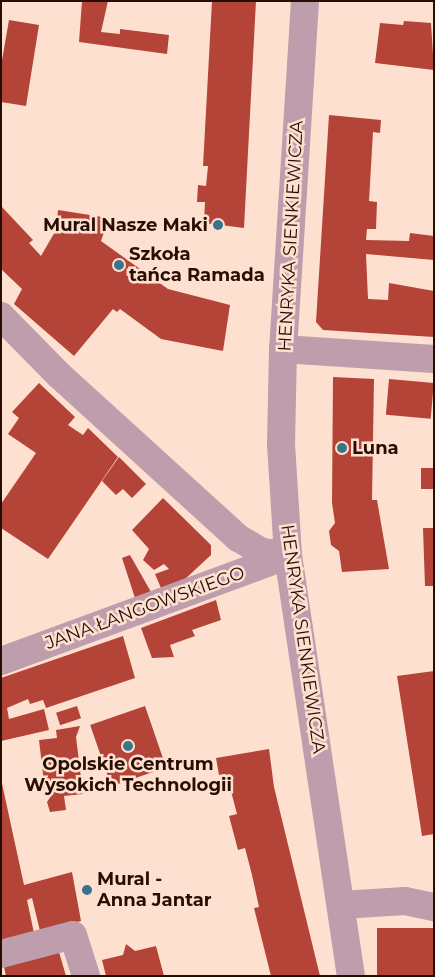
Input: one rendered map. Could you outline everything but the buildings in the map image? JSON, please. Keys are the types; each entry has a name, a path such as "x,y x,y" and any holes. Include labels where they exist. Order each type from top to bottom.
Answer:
{"street":[{"name":"HENRYKA SIENKIEWICZA","path":"305,1 283,348 281,444 288,555 351,976"},
{"path":"1,316 59,376 238,538 253,558 288,555"},
{"path":"283,348 434,359"},
{"name":"JANA ŁANGOWSKIEGO","path":"1,661 253,558"},
{"path":"341,905 405,901 434,907"},
{"path":"1,954 73,935 86,976"}],"place":[{"name":"Mural Nasze Maki","path":"218,225"},
{"name":"Szkoła tańca Ramada","path":"119,265"},
{"name":"Luna","path":"342,448"},
{"name":"Opolskie Centrum Wysokich Technologii","path":"128,746"},
{"name":"Mural - Anna Jantar","path":"87,890"}]}
